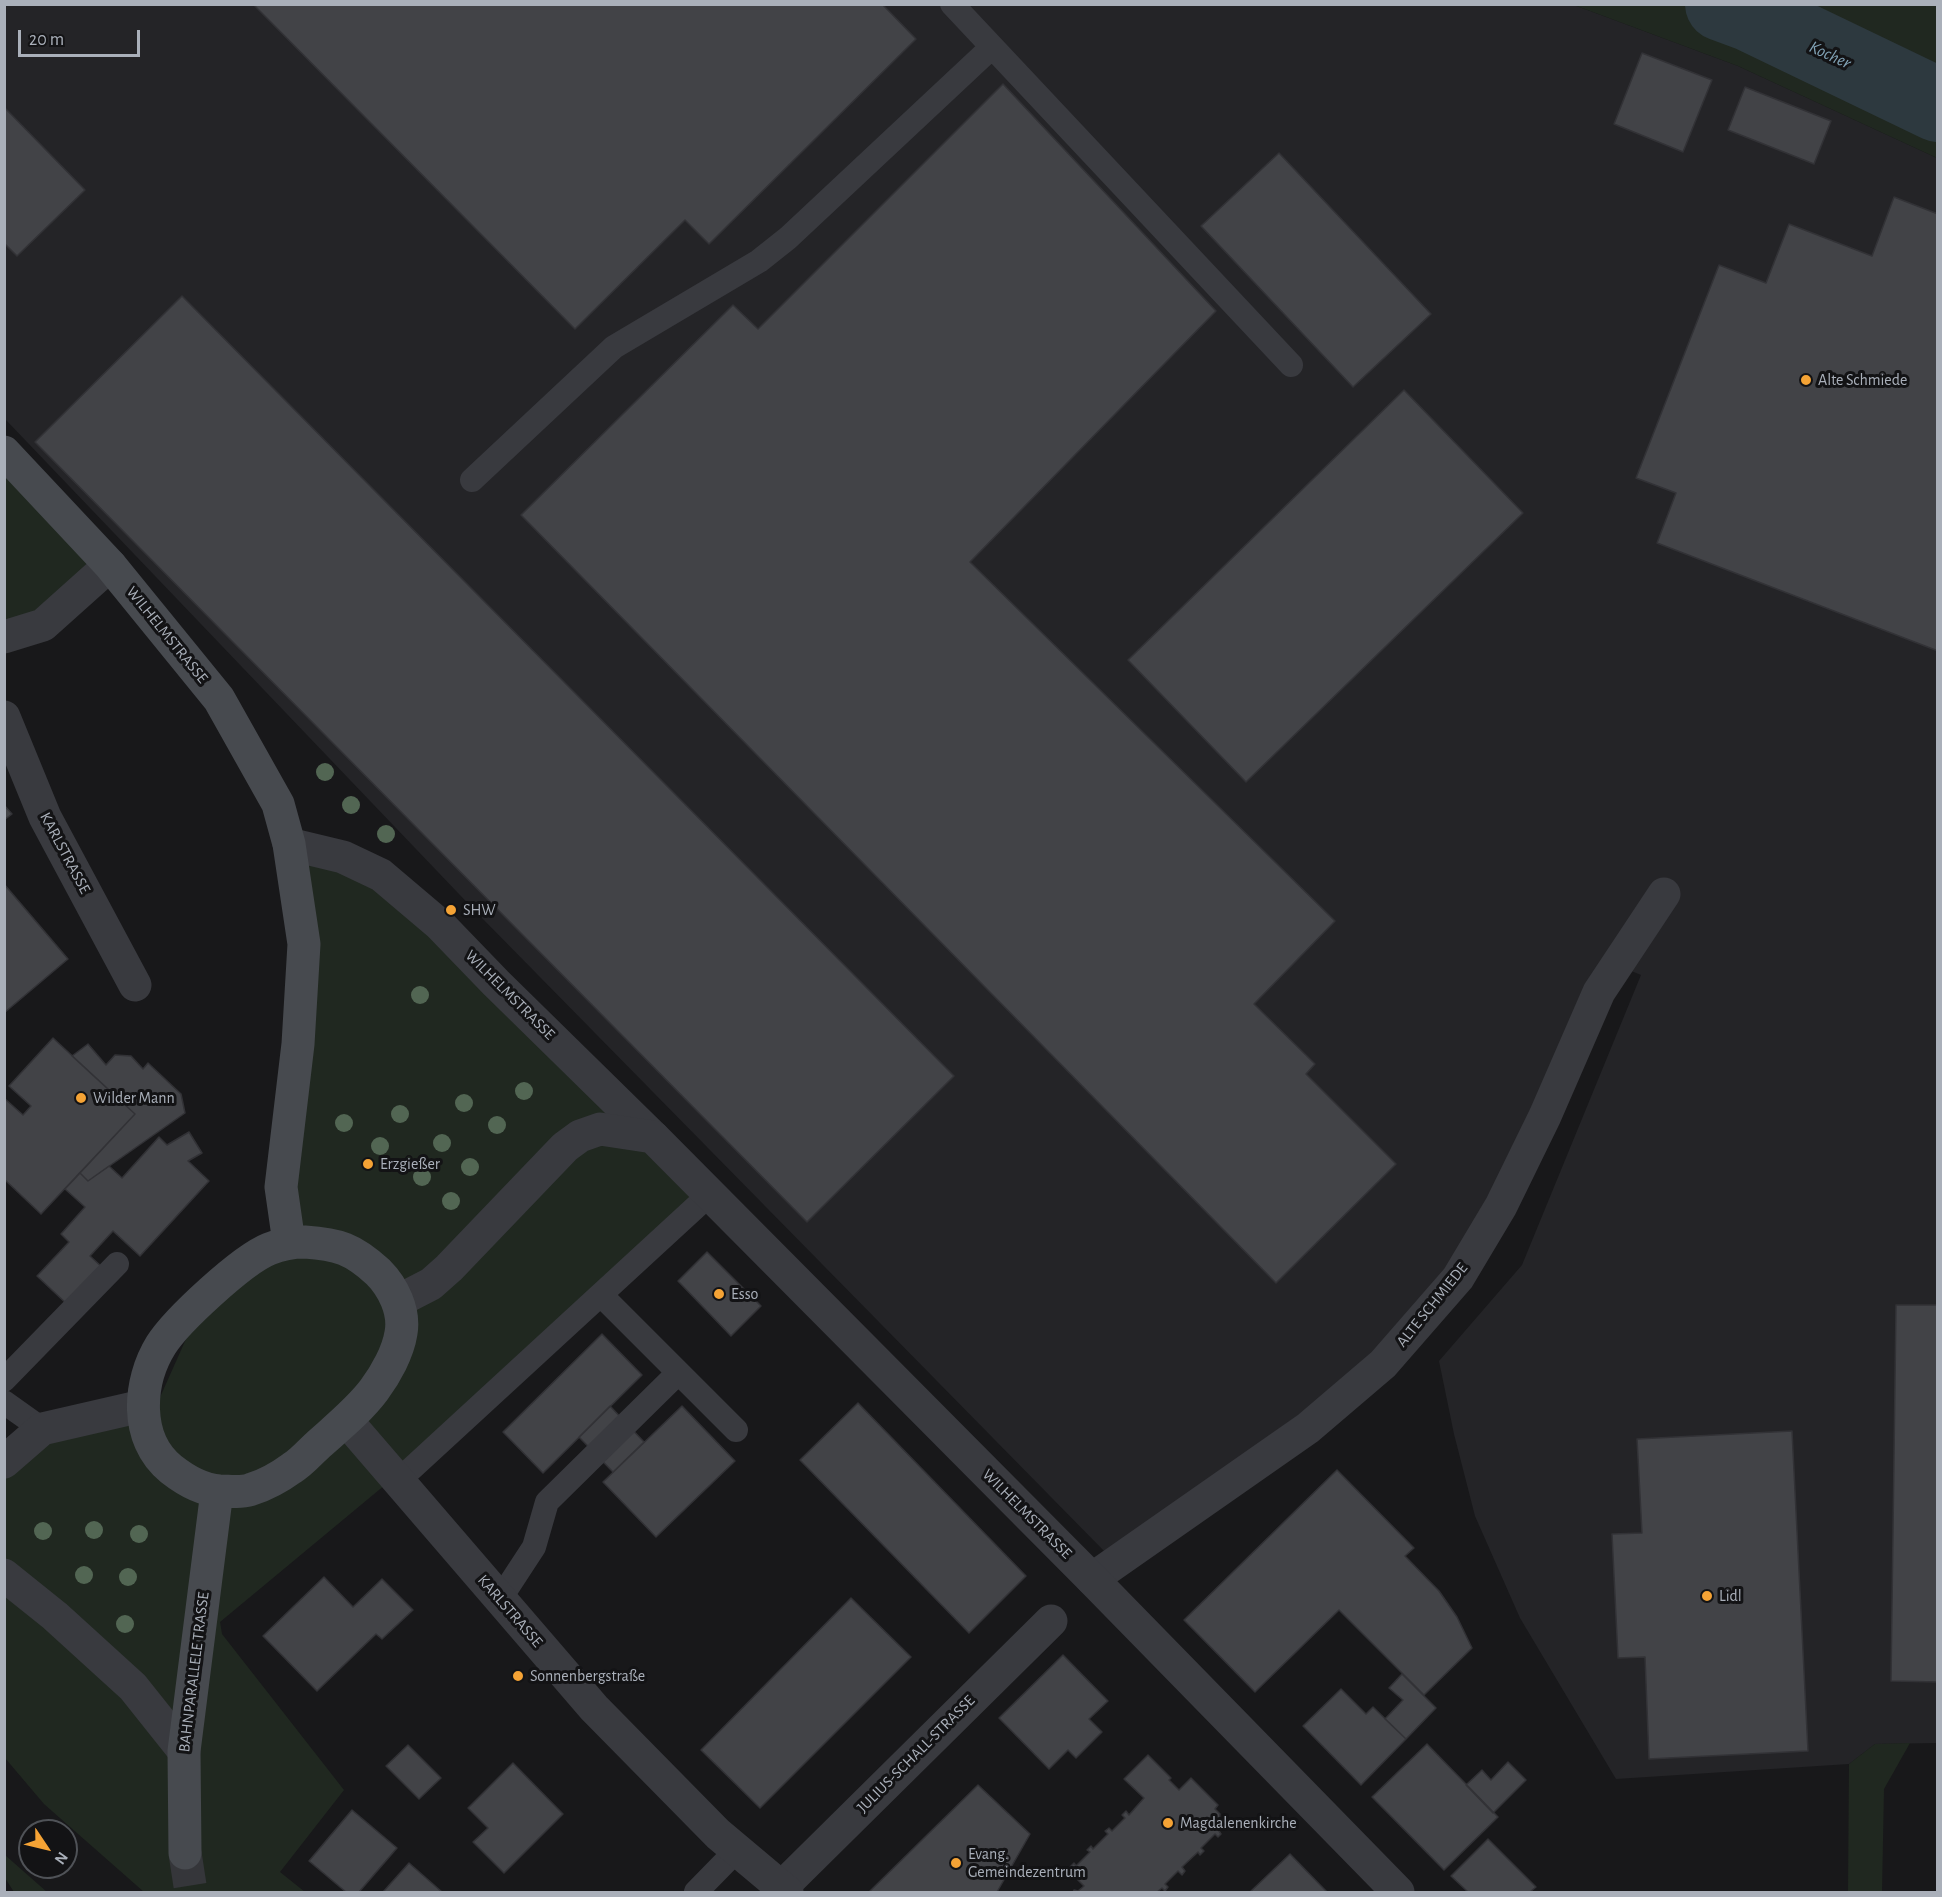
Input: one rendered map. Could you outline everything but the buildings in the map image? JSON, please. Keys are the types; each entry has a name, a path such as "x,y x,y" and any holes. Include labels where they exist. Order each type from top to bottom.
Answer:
{"main road":[{"name":"WILHELMSTRASSE","path":"4,452 110,565 219,699 278,804 289,844 304,944 298,1044 281,1187 289,1243"},
{"path":"289,1243 331,1243 362,1257 383,1277 398,1301 402,1332 393,1359 374,1390 346,1420 292,1468 250,1490 217,1491 186,1481 163,1462 148,1436 142,1406 148,1372 162,1344 183,1320 233,1273 268,1249 289,1243"},
{"name":"BAHNPARALLELE TRASSE","path":"185,1853 184,1751 217,1491"}],"street":[{"path":"4,637 43,625 110,565"},
{"name":"KARLSTRASSE","path":"4,717 45,817 135,985"},
{"name":"WILHELMSTRASSE","path":"289,844 343,858 381,875 440,925 1092,1579 1398,1893"},
{"name":"ALTE SCHMIEDE","path":"1092,1579 1308,1428 1383,1364 1458,1278 1501,1206 1545,1116 1599,992 1664,894"},
{"path":"398,1301 431,1284 449,1268 566,1147 580,1136 600,1129 653,1137"},
{"path":"4,1462 42,1429 142,1406"},
{"name":"KARLSTRASSE","path":"346,1420 594,1708 718,1833 784,1890"},
{"path":"4,1575 55,1616 133,1687 184,1751"},
{"name":"JULIUS-SCHALL-STRASSE","path":"784,1890 1051,1621"}],"lane":[{"path":"952,4 1291,364"},
{"path":"472,480 614,347 759,261 788,238 992,47"},
{"path":"398,1481 710,1194"},
{"path":"4,1380 117,1264"},
{"path":"601,1295 736,1430"},
{"path":"500,1599 534,1547 547,1502 678,1373"},
{"path":"4,1402 42,1429"},
{"path":"696,1893 737,1850"}],"shaded area":[{"path":"5,5 1574,5 1738,66 1937,158 1937,1743 1875,1744 1849,1764 1616,1779 1520,1618 1475,1516 1454,1434 1439,1361 1522,1265 1641,975 1607,961 1452,1275 1375,1360 1106,1553 480,916 5,419"},
{"path":"1574,5 1937,5 1937,158 1738,66"},
{"path":"4,463 100,564 4,637"},
{"path":"299,856 342,864 409,909 701,1194 403,1470 220,1622 222,1634 344,1790 280,1872 305,1892 144,1892 78,1834 78,1819 61,1819 44,1804 5,1758 4,1474 45,1436 153,1413 186,1339 239,1273 278,1253"},
{"path":"1910,1743 1884,1789 1882,1892 1848,1892 1849,1764 1875,1744"},
{"path":"4,1855 18,1866 18,1879 32,1879 47,1892 14,1892 5,1878"}],"waterway":[{"name":"Kocher","path":"1722,4 1749,14 1938,105"}],"tunnel":[{"path":"185,1853 191,1892"}],"place":[{"name":"Alte Schmiede","path":"1806,380"},
{"name":"SHW","path":"451,910"},
{"name":"Wilder Mann","path":"81,1098"},
{"name":"Erzgießer","path":"368,1164"},
{"name":"Esso","path":"719,1294"},
{"name":"Lidl","path":"1707,1596"},
{"name":"Sonnenbergstraße","path":"518,1676"},
{"name":"Magdalenenkirche","path":"1168,1823"},
{"name":"Evang. Gemeindezentrum","path":"956,1863"}]}
